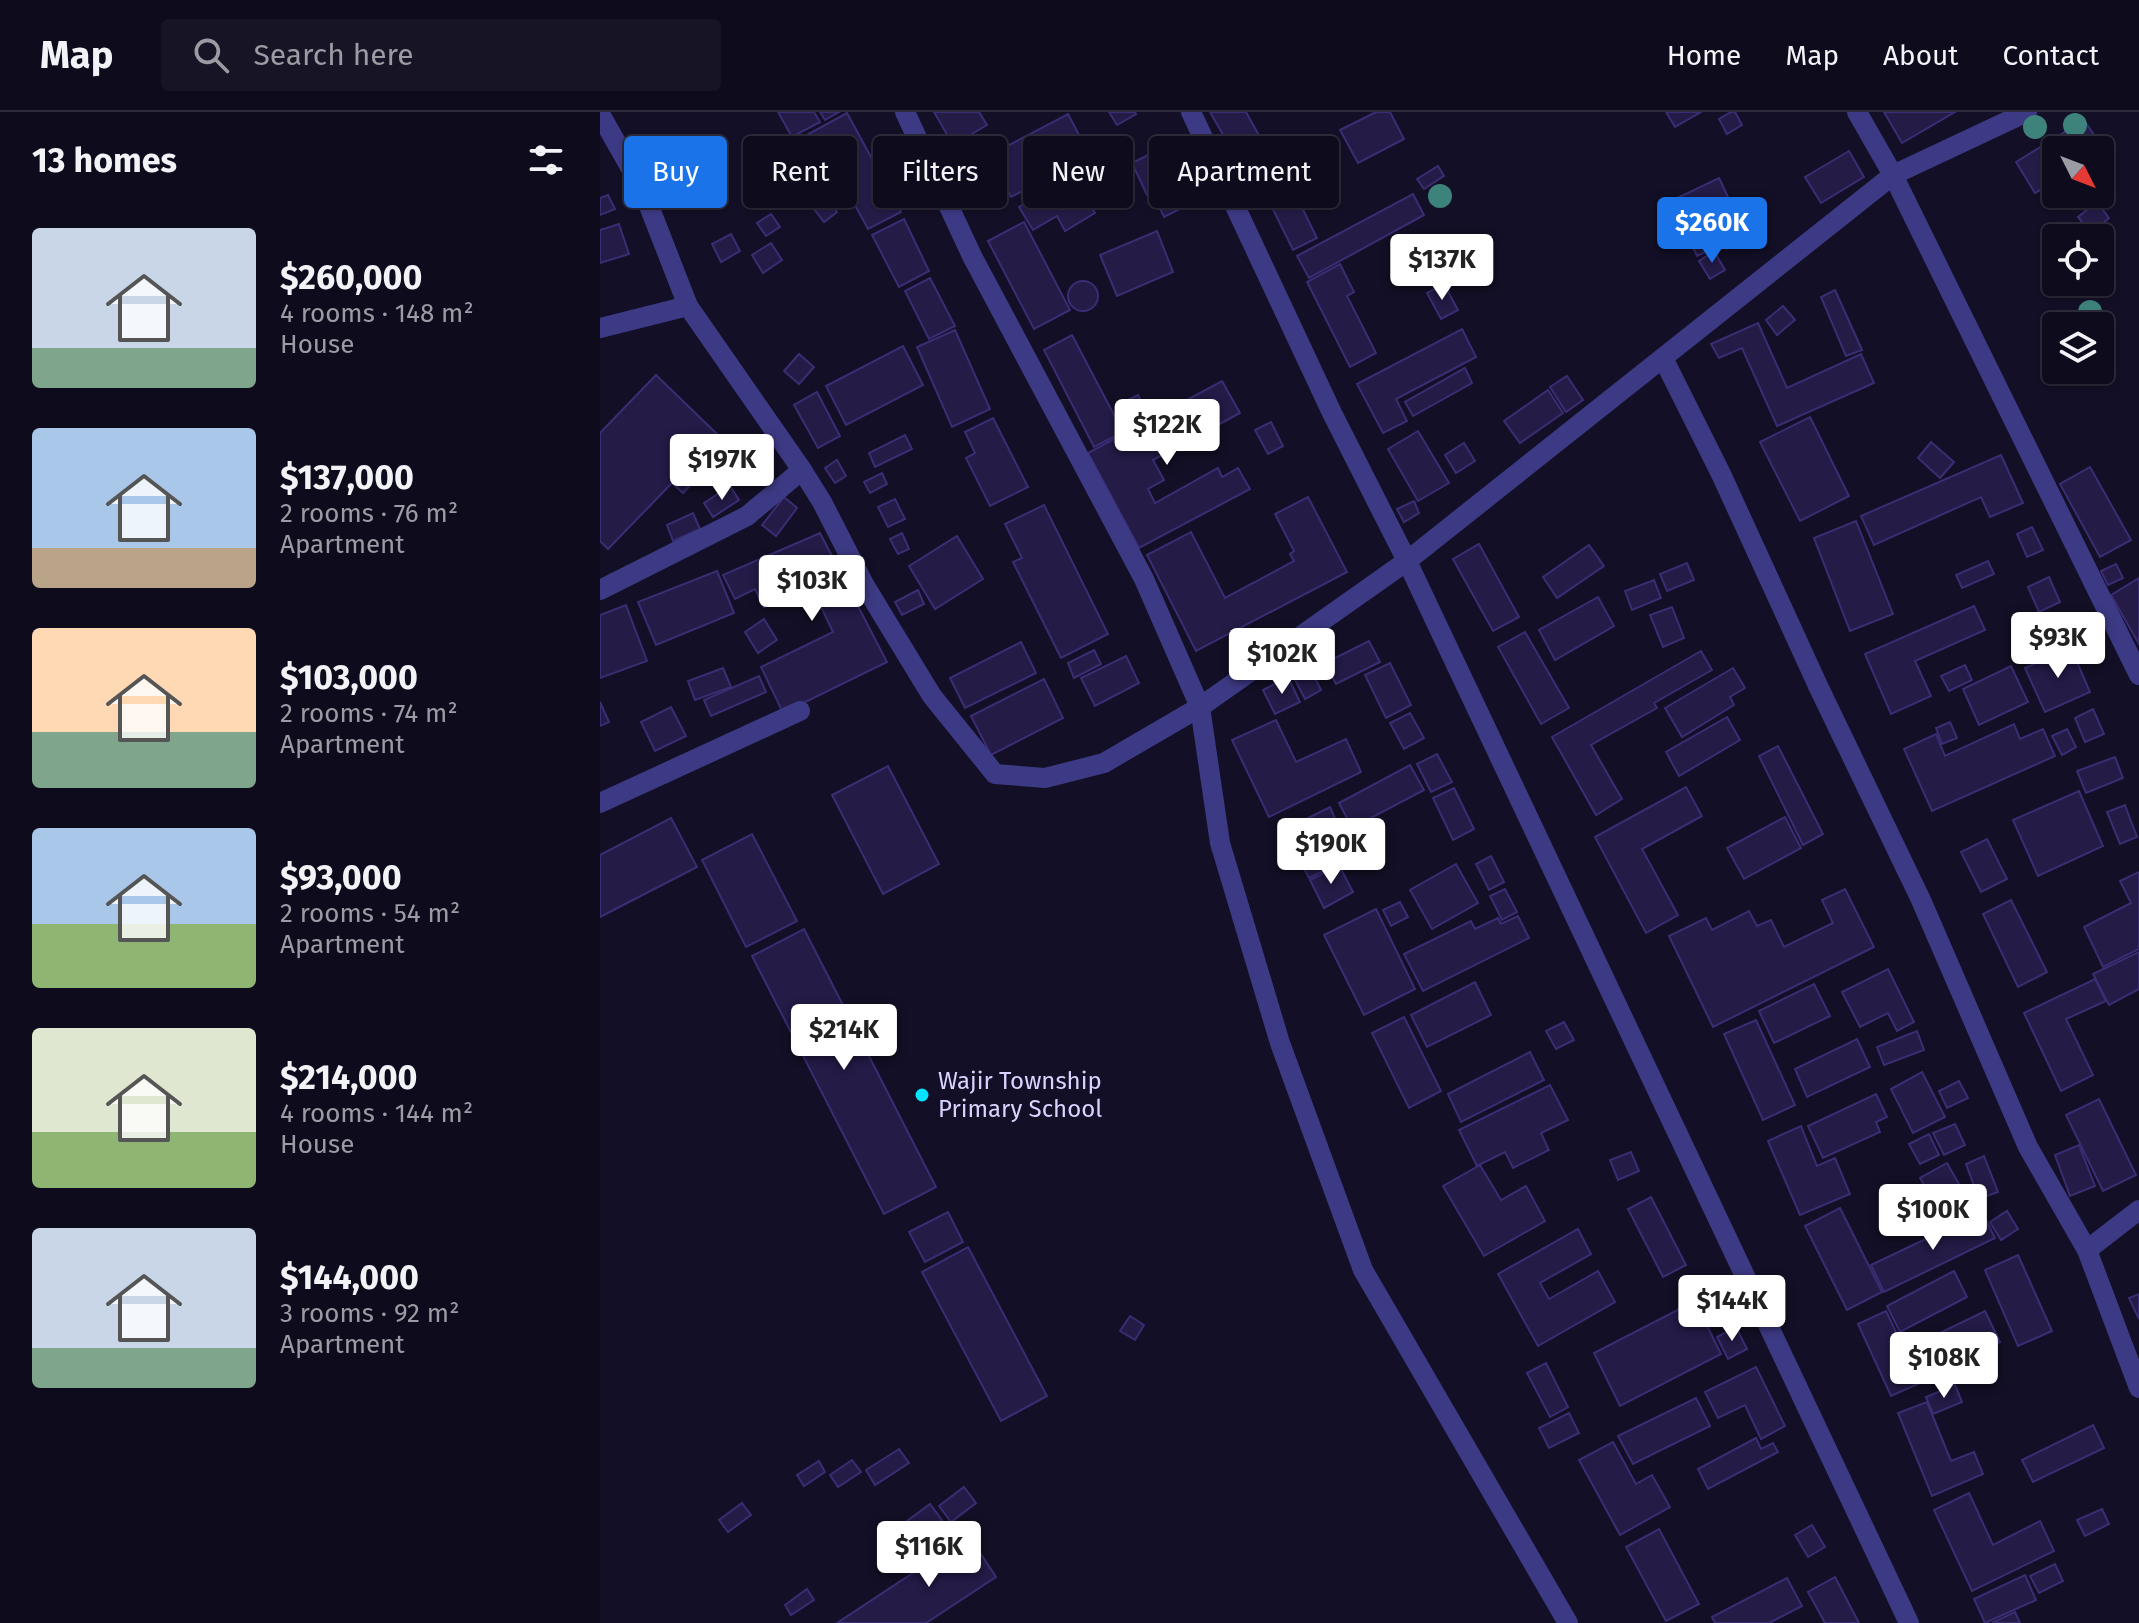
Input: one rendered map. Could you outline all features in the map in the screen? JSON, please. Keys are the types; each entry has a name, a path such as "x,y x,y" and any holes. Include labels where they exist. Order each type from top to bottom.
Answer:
{"street":[{"path":"905,112 972,256 1144,579 1200,707 1220,843 1280,1043 1363,1270 1568,1623"},
{"path":"1191,112 1909,1623"},
{"path":"1857,112 1893,175 2139,675"},
{"path":"600,114 642,188 688,306 802,470 865,586 932,696 995,774 1045,778 1104,763 1200,707 1407,561 1893,175 2027,112"},
{"path":"600,328 688,306"},
{"path":"1663,358 1721,474 1921,900 2028,1147 2087,1250 2139,1388"},
{"path":"600,590 747,516 802,470"},
{"path":"600,803 800,711"},
{"path":"2087,1250 2139,1210"}],"building":[{"path":"778,112 814,112 820,122 791,136"},
{"path":"820,112 839,112 825,120"},
{"path":"934,112 979,112 987,125 968,136 948,136"},
{"path":"1109,112 1135,112 1136,114 1117,125"},
{"path":"1210,112 1246,112 1259,136 1224,136"},
{"path":"1376,112 1390,112 1404,139 1358,163 1340,130"},
{"path":"1666,112 1701,112 1675,127"},
{"path":"1735,112 1742,125 1727,134 1719,119"},
{"path":"1884,112 1955,112 1902,143"},
{"path":"847,113 873,161 873,208 899,208 901,212 868,229 857,208 857,136 805,136"},
{"path":"1068,114 1080,136 1026,136"},
{"path":"2084,120 2095,136 2058,136"},
{"path":"1023,138 1023,191 1011,197 1007,189 1007,146"},
{"path":"2042,146 2042,189 2035,193 2016,162"},
{"path":"1849,151 1864,177 1821,203 1805,177"},
{"path":"1149,154 1147,195 1133,165"},
{"path":"1438,166 1444,176 1424,189 1417,179"},
{"path":"1719,178 1745,233 1697,256 1671,201"},
{"path":"1413,194 1424,215 1309,278 1297,256"},
{"path":"608,195 615,209 600,215 600,198"},
{"path":"1023,205 1023,208 1092,208 1095,213 1065,231 1057,216 1033,230 1019,207"},
{"path":"813,208 834,208 837,212 824,222"},
{"path":"1160,208 1182,208 1164,217"},
{"path":"1272,208 1302,208 1317,238 1293,250"},
{"path":"2089,208 2102,208 2109,218 2102,224 2084,224 2078,217"},
{"path":"771,214 780,227 766,236 757,223"},
{"path":"904,219 929,271 899,287 872,235"},
{"path":"1024,222 1070,310 1034,329 988,241"},
{"path":"619,224 629,254 600,263 600,230"},
{"path":"1157,231 1173,272 1117,296 1100,255"},
{"path":"731,234 740,251 721,262 712,244"},
{"path":"771,243 782,260 763,273 752,255"},
{"path":"1714,251 1725,270 1710,279 1699,261"},
{"path":"1340,264 1354,292 1347,296 1376,353 1350,367 1307,282"},
{"path":"930,278 955,326 929,339 905,291"},
{"path":"1083,281 1094,285 1098,296 1094,307 1083,311 1072,307 1068,296 1072,285"},
{"path":"1444,284 1458,310 1441,319 1427,293"},
{"path":"1835,290 1862,350 1846,356 1821,297"},
{"path":"1783,306 1795,320 1777,335 1766,320"},
{"path":"1758,323 1787,388 1861,354 1874,383 1777,426 1742,348 1719,358 1711,344"},
{"path":"1462,329 1476,357 1396,399 1407,421 1383,433 1357,384"},
{"path":"955,330 990,409 952,427 917,347"},
{"path":"1072,335 1123,432 1094,447 1044,350"},
{"path":"903,346 923,385 846,425 826,386"},
{"path":"799,354 814,367 799,384 784,371"},
{"path":"1465,368 1472,383 1413,416 1405,402"},
{"path":"656,375 718,435 684,470 695,480 683,493 672,483 608,549 600,541 600,433"},
{"path":"1567,376 1583,400 1566,412 1550,387"},
{"path":"1222,381 1240,413 1153,460 1164,480 1148,489 1155,503 1218,468 1222,477 1238,468 1250,489 1139,548 1088,453"},
{"path":"1548,390 1563,413 1520,443 1504,421"},
{"path":"817,392 840,436 818,448 794,405"},
{"path":"1138,395 1148,415 1126,427 1116,406"},
{"path":"1810,417 1849,496 1800,521 1760,442"},
{"path":"993,418 1028,487 990,506 966,458 975,453 965,432"},
{"path":"1271,422 1283,446 1268,454 1255,430"},
{"path":"1418,431 1449,483 1418,501 1388,449"},
{"path":"905,435 912,449 875,467 869,453"},
{"path":"1931,442 1954,462 1940,478 1918,458"},
{"path":"1464,443 1475,461 1456,473 1445,455"},
{"path":"2001,455 2023,503 1990,517 1981,497 1874,545 1861,516"},
{"path":"837,460 846,476 835,483 825,468"},
{"path":"2090,467 2131,540 2100,557 2060,484"},
{"path":"882,473 887,484 870,493 864,482"},
{"path":"730,486 739,500 713,517 704,503"},
{"path":"784,497 797,508 776,536 762,525"},
{"path":"1308,497 1347,572 1196,651 1147,555 1191,532 1225,598 1294,561 1290,554 1294,551 1275,514"},
{"path":"895,499 905,519 888,527 878,507"},
{"path":"1414,501 1419,513 1404,522 1397,509"},
{"path":"1044,505 1108,634 1061,658 1013,562 1022,558 1005,524"},
{"path":"693,513 700,529 673,541 667,525"},
{"path":"1856,521 1893,614 1850,631 1814,538"},
{"path":"2032,527 2043,550 2027,557 2017,534"},
{"path":"820,533 887,662 783,713 761,667 833,632 803,569 784,578 792,594 764,607 755,589 735,599 723,575"},
{"path":"902,533 909,549 898,554 890,539"},
{"path":"957,536 983,579 935,609 909,566"},
{"path":"1479,544 1519,617 1493,631 1453,559"},
{"path":"1589,545 1604,566 1557,598 1543,577"},
{"path":"1988,561 1994,574 1962,588 1956,575"},
{"path":"1687,563 1694,580 1667,591 1660,574"},
{"path":"2116,564 2123,578 2108,585 2101,571"},
{"path":"717,571 734,613 656,645 638,602"},
{"path":"2049,577 2060,602 2039,612 2028,587"},
{"path":"2139,578 2139,644 2111,595"},
{"path":"1654,580 1661,598 1632,610 1625,591"},
{"path":"918,590 924,604 902,615 895,602"},
{"path":"1598,597 1614,626 1555,660 1539,630"},
{"path":"626,605 647,661 600,678 600,615"},
{"path":"1974,606 1985,630 1915,661 1931,696 1891,714 1865,654"},
{"path":"1672,607 1684,638 1663,647 1650,615"},
{"path":"764,619 777,640 758,653 745,632"},
{"path":"1525,632 1569,708 1541,724 1498,647"},
{"path":"1369,641 1380,662 1336,684 1325,663"},
{"path":"1021,642 1036,673 965,708 950,678"},
{"path":"2071,648 2090,692 2045,712 2025,668"},
{"path":"1094,650 1101,664 1074,678 1068,663"},
{"path":"1701,651 1712,670 1654,703 1657,708 1591,745 1622,799 1596,815 1552,737"},
{"path":"1126,656 1139,683 1095,706 1081,678"},
{"path":"1305,658 1321,690 1305,699 1288,666"},
{"path":"1390,663 1411,705 1386,718 1365,675"},
{"path":"1965,665 1972,680 1949,691 1941,676"},
{"path":"2011,666 2028,702 1979,725 1963,689"},
{"path":"723,668 731,687 695,700 688,681"},
{"path":"1733,668 1745,688 1730,697 1734,705 1682,737 1665,708"},
{"path":"759,676 766,692 711,716 704,700"},
{"path":"1288,677 1300,702 1275,714 1263,690"},
{"path":"1044,679 1063,718 991,755 971,716"},
{"path":"600,702 609,722 600,726"},
{"path":"671,707 686,736 655,751 641,722"},
{"path":"2093,709 2104,734 2085,742 2075,718"},
{"path":"1410,713 1424,738 1404,749 1390,723"},
{"path":"1727,717 1740,740 1679,776 1666,752"},
{"path":"1276,720 1296,762 1346,739 1361,772 1269,817 1232,740"},
{"path":"1950,722 1957,738 1942,744 1936,728"},
{"path":"2014,724 2020,739 2043,729 2055,756 1932,811 1904,749 1936,734 1945,756"},
{"path":"2067,729 2076,747 2062,755 2052,736"},
{"path":"1778,746 1823,834 1803,845 1759,756"},
{"path":"1437,754 1452,782 1431,792 1417,764"},
{"path":"2115,757 2123,778 2086,793 2077,771"},
{"path":"1410,765 1424,790 1352,828 1339,803"},
{"path":"888,766 939,864 883,894 832,795"},
{"path":"1686,787 1702,816 1642,849 1678,915 1646,933 1595,837"},
{"path":"1454,788 1474,829 1453,840 1433,798"},
{"path":"2079,791 2103,846 2038,876 2013,820"},
{"path":"2125,805 2137,837 2120,844 2107,812"},
{"path":"1330,807 1336,821 1321,828 1339,863 1309,878 1284,830"},
{"path":"1785,817 1801,848 1744,879 1727,848"},
{"path":"671,818 697,867 600,917 600,855"},
{"path":"752,834 797,921 746,947 702,860"},
{"path":"1987,839 2007,879 1981,892 1961,852"},
{"path":"1491,856 1504,882 1489,890 1476,864"},
{"path":"1456,864 1478,903 1432,929 1410,890"},
{"path":"1339,865 1353,892 1324,908 1310,880"},
{"path":"2139,872 2139,949 2103,967 2084,927 2131,903 2120,881"},
{"path":"1505,889 1517,912 1502,920 1490,896"},
{"path":"1845,889 1874,947 1713,1027 1669,936 1706,918 1712,930 1749,911 1757,926 1771,920 1784,947 1833,923 1822,900"},
{"path":"2011,900 2047,972 2018,987 1983,914"},
{"path":"1400,902 1408,917 1391,926 1383,910"},
{"path":"1376,909 1415,989 1364,1015 1324,935"},
{"path":"1518,916 1529,938 1423,991 1404,954 1471,921 1475,929 1498,918 1501,924"},
{"path":"804,929 936,1187 884,1214 752,956"},
{"path":"2139,952 2139,989 2109,1005 2093,974"},
{"path":"1888,969 1914,1022 1897,1031 1888,1013 1860,1027 1842,992"},
{"path":"2095,979 2106,1001 2066,1019 2093,1075 2061,1091 2024,1013"},
{"path":"1475,982 1491,1015 1427,1047 1411,1015"},
{"path":"1814,984 1830,1016 1774,1043 1759,1011"},
{"path":"1404,1017 1441,1091 1409,1108 1372,1033"},
{"path":"1756,1020 1795,1105 1763,1120 1724,1034"},
{"path":"1564,1022 1574,1040 1556,1049 1546,1031"},
{"path":"1917,1031 1924,1050 1884,1065 1877,1047"},
{"path":"1857,1039 1870,1067 1807,1097 1795,1069"},
{"path":"1530,1052 1544,1080 1461,1122 1448,1094"},
{"path":"1922,1072 1945,1117 1913,1133 1891,1089"},
{"path":"1959,1081 1968,1098 1947,1108 1939,1091"},
{"path":"1550,1085 1568,1120 1541,1133 1549,1150 1513,1168 1505,1152 1477,1166 1459,1130"},
{"path":"1876,1094 1887,1117 1876,1122 1880,1132 1823,1158 1808,1126"},
{"path":"2099,1099 2136,1175 2103,1191 2066,1115"},
{"path":"1955,1124 1965,1145 1944,1155 1933,1133"},
{"path":"1801,1126 1817,1166 1835,1158 1850,1194 1800,1215 1768,1141"},
{"path":"1929,1134 1939,1155 1920,1164 1909,1144"},
{"path":"2079,1145 2095,1186 2070,1196 2055,1155"},
{"path":"1631,1152 1639,1171 1618,1180 1610,1160"},
{"path":"1984,1156 1998,1192 1979,1199 1966,1164"},
{"path":"1947,1163 1959,1184 1932,1199 1920,1178"},
{"path":"1480,1165 1501,1200 1526,1186 1545,1221 1484,1256 1443,1186"},
{"path":"1651,1197 1686,1265 1663,1277 1628,1209"},
{"path":"1840,1208 1882,1292 1847,1310 1805,1226"},
{"path":"2007,1211 2018,1229 2001,1240 1990,1222"},
{"path":"948,1212 963,1242 925,1262 909,1232"},
{"path":"1982,1212 1995,1238 1884,1292 1871,1265"},
{"path":"1578,1229 1591,1254 1540,1283 1549,1299 1598,1271 1615,1302 1538,1346 1498,1274"},
{"path":"968,1247 1047,1396 1001,1421 922,1272"},
{"path":"2018,1255 2052,1331 2018,1346 1985,1270"},
{"path":"1954,1271 1967,1297 1900,1332 1887,1306"},
{"path":"2139,1294 2139,1319 2129,1298"},
{"path":"1695,1301 1721,1354 1620,1406 1594,1353"},
{"path":"1886,1311 1920,1383 1891,1396 1858,1324"},
{"path":"1985,1311 2000,1342 1926,1378 1911,1347"},
{"path":"1130,1316 1144,1325 1135,1340 1120,1331"},
{"path":"1736,1327 1747,1349 1728,1359 1717,1337"},
{"path":"1546,1363 1568,1407 1550,1417 1527,1373"},
{"path":"1756,1367 1785,1426 1761,1439 1745,1405 1718,1418 1705,1392"},
{"path":"1955,1385 1962,1402 1933,1414 1926,1397"},
{"path":"1696,1398 1710,1426 1633,1464 1618,1436"},
{"path":"1927,1402 1951,1461 1974,1452 1983,1474 1932,1496 1898,1413"},
{"path":"1569,1413 1579,1433 1549,1448 1539,1428"},
{"path":"2093,1425 2104,1448 2033,1482 2022,1460"},
{"path":"1756,1438 1761,1449 1773,1443 1778,1452 1708,1489 1698,1469"},
{"path":"1613,1442 1636,1484 1652,1475 1670,1507 1620,1535 1579,1460"},
{"path":"899,1449 909,1463 875,1485 866,1470"},
{"path":"852,1460 861,1472 838,1487 830,1475"},
{"path":"819,1461 825,1472 804,1486 797,1475"},
{"path":"964,1487 976,1503 951,1522 939,1506"},
{"path":"1969,1493 1993,1545 2040,1521 2054,1551 1972,1591 1934,1510"},
{"path":"742,1503 751,1515 728,1532 719,1520"},
{"path":"930,1504 942,1520 918,1537 907,1521"},
{"path":"2102,1509 2109,1524 2085,1536 2077,1520"},
{"path":"1812,1525 1825,1547 1808,1557 1795,1535"},
{"path":"1659,1529 1699,1604 1666,1621 1626,1547"},
{"path":"969,1536 996,1577 926,1623 837,1623"},
{"path":"2055,1564 2063,1581 2039,1593 2030,1576"},
{"path":"2025,1575 2036,1600 1985,1623 1974,1599"},
{"path":"1835,1577 1859,1623 1825,1623 1808,1592"},
{"path":"1787,1578 1802,1606 1769,1623 1715,1623 1712,1617"},
{"path":"807,1589 814,1600 791,1615 785,1605"},
{"path":"2015,1612 2020,1623 1992,1623"}],"place":[{"name":"Wajir Township Primary School","path":"922,1095"}]}
